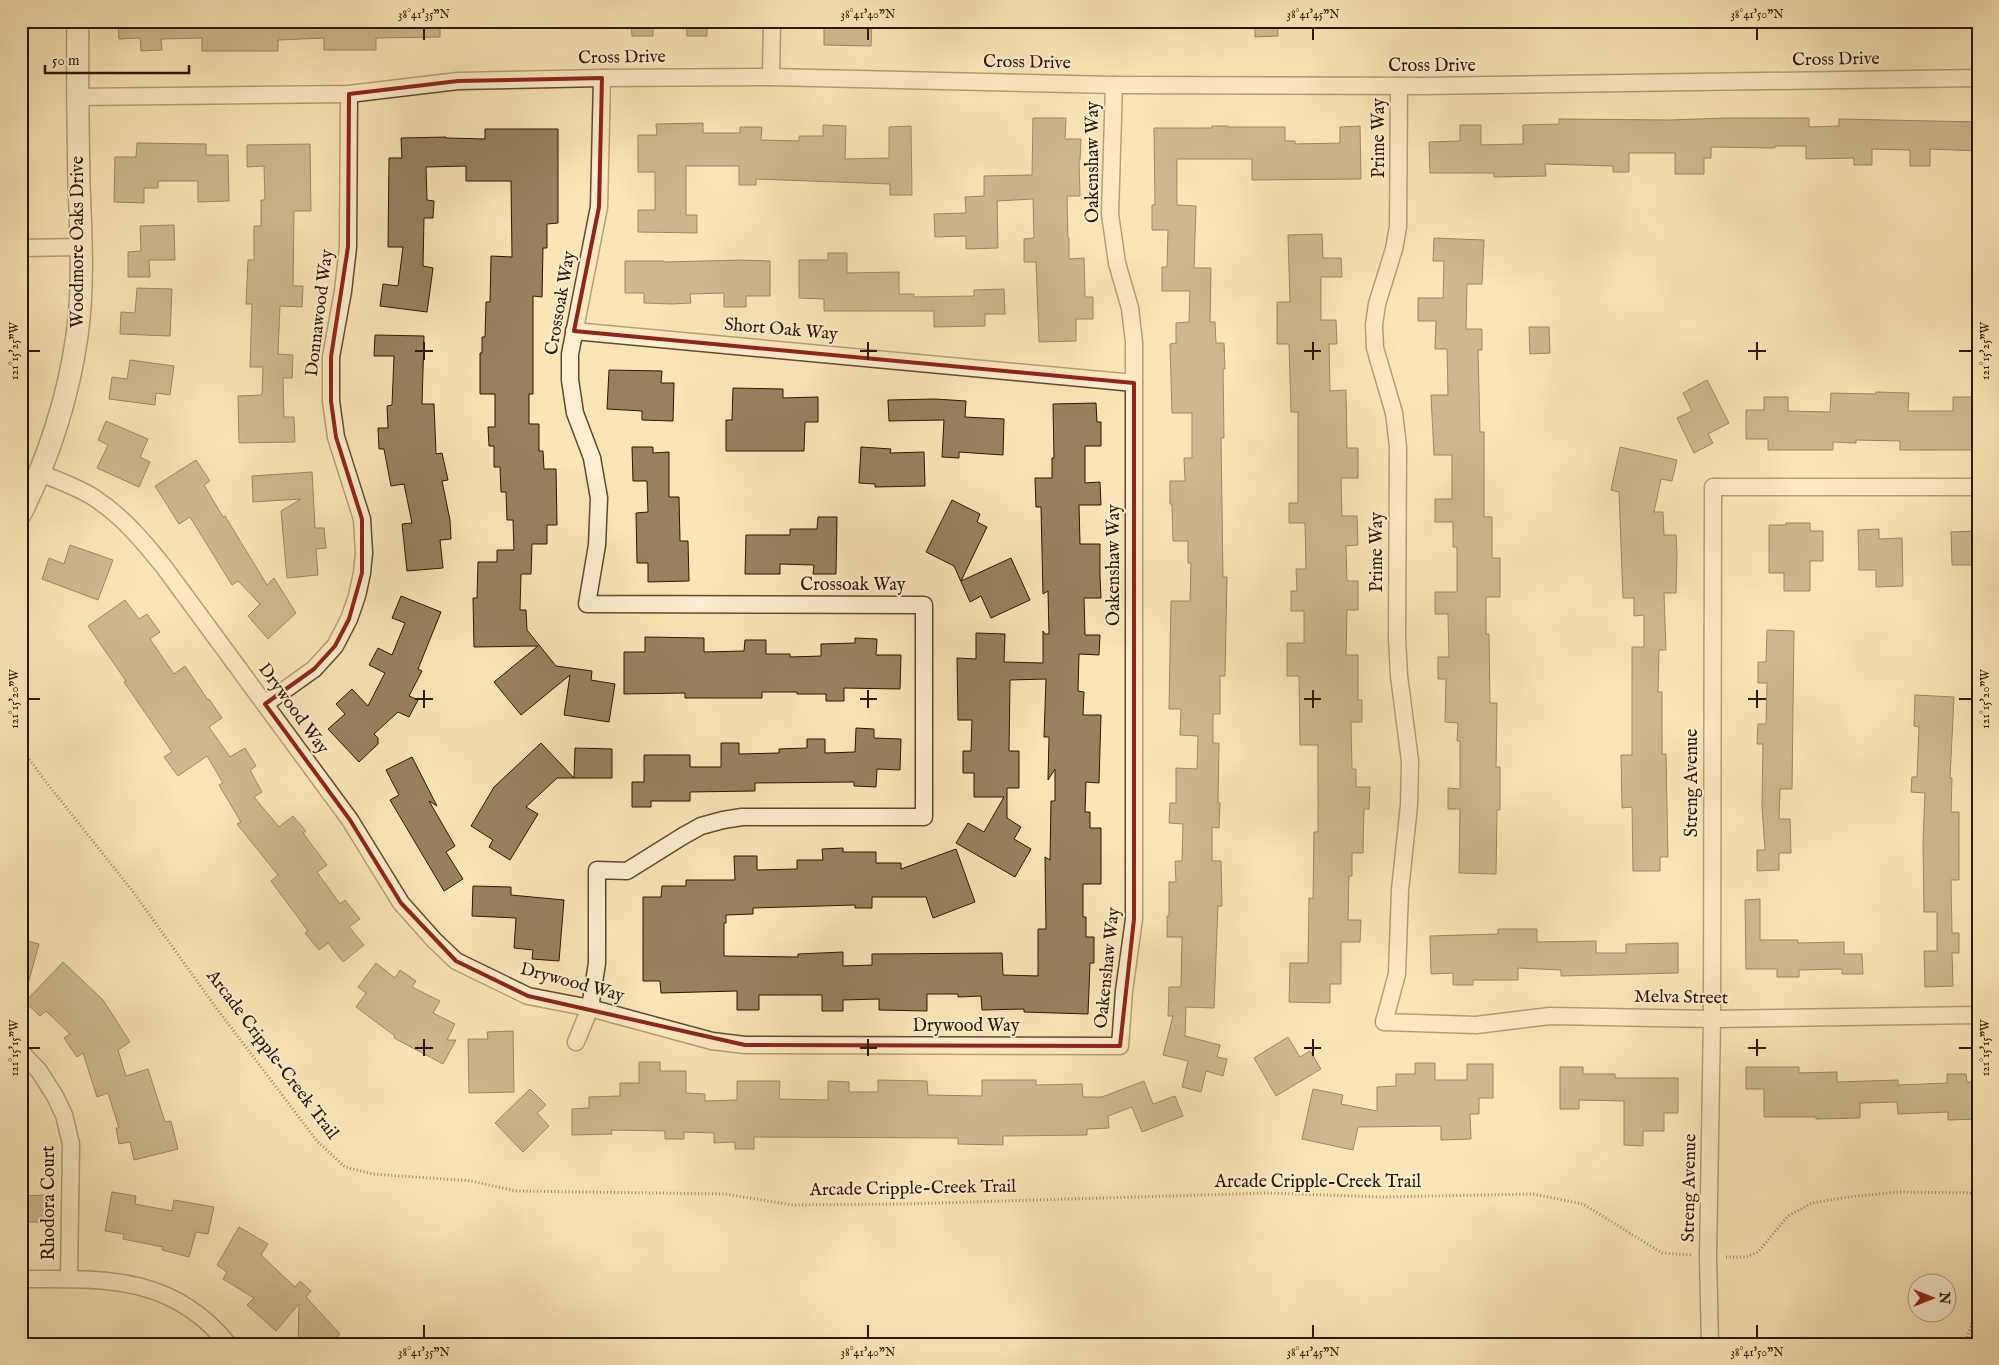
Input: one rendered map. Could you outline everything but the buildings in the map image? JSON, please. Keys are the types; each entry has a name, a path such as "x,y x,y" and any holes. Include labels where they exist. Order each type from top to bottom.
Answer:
{"street":[{"name":"Woodmore Oaks Drive","path":"21,513 40,473 62,410 77,336 81,298 77,97 78,21"},
{"path":"771,77 772,21"},
{"name":"Cross Drive","path":"77,97 349,94 458,81 602,78 771,77 1114,85 1399,86 1978,78"},
{"name":"Crossoak Way","path":"576,1042 590,1008 597,963 597,870 627,871 682,836 701,826 722,820 742,817 924,818 924,605 587,604 597,545 599,498 592,458 575,414 570,380 570,354 599,207 602,78"},
{"name":"Oakenshaw Way","path":"1114,85 1110,214 1117,263 1130,308 1134,342 1134,918 1124,991 1120,1046"},
{"name":"Prime Way","path":"1384,1022 1397,974 1400,890 1409,805 1410,761 1399,676 1397,638 1398,447 1394,413 1375,348 1374,325 1377,304 1384,276 1394,249 1398,227 1399,86"},
{"name":"Donnawood Way","path":"265,704 314,669 335,646 349,619 362,574 364,553 362,518 336,437 331,401 331,356 343,291 348,247 349,94"},
{"path":"21,248 81,247"},
{"name":"Short Oak Way","path":"574,331 1134,383"},
{"name":"Drywood Way","path":"40,473 95,498 117,515 141,539 164,567 350,820 401,903 434,940 456,961 528,996 590,1008 712,1041 745,1045 1120,1046"},
{"name":"Streng Avenue","path":"1710,1344 1708,1257 1712,1019 1713,487 1978,487"},
{"name":"Melva Street","path":"1384,1022 1476,1025 1550,1016 1712,1019 1978,1015"},
{"name":"Rhodora Court","path":"21,1052 39,1072 55,1096 64,1115 71,1144 69,1279"},
{"path":"21,1279 111,1281 165,1294 188,1306 228,1344"}],"path":[{"name":"Arcade Cripple-Creek Trail","path":"21,748 134,893 214,1005 317,1141 345,1167 373,1174 471,1181 516,1191 725,1194 793,1205 904,1204 1268,1193 1383,1197 1533,1194 1583,1204 1662,1252 1708,1257 1746,1257 1758,1252 1788,1216 1812,1203 1898,1192 1978,1192"},
{"path":"1965,1344 1978,1304"}],"highlighted area":[{"path":"602,78 599,207 574,331 1134,383 1134,919 1120,1046 745,1045 528,996 456,961 401,903 350,820 265,704 314,669 335,646 349,619 362,573 362,519 336,437 331,401 331,357 348,247 349,94 458,81"}]}
